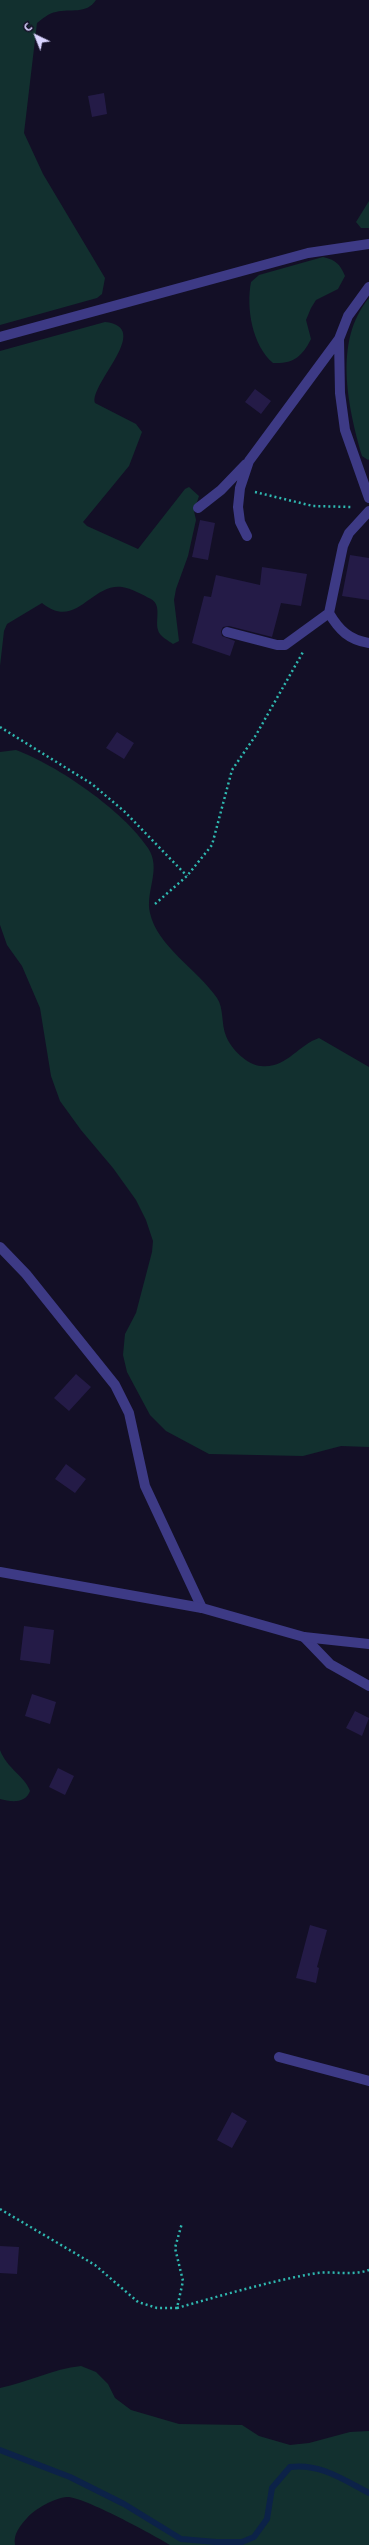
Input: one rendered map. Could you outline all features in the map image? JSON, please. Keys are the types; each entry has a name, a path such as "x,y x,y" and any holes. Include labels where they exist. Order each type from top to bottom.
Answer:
{"street":[{"path":"0,337 308,253 369,244"},
{"path":"198,508 221,490 249,461 339,339 348,316 369,287"},
{"path":"339,339 340,393 345,430 369,498"},
{"path":"247,536 240,522 240,488 249,461"},
{"path":"227,632 277,645 285,645 329,613 343,546 349,533 369,511"},
{"path":"329,613 339,629 348,637 369,644"},
{"path":"0,1246 26,1274 115,1385 129,1413 146,1486 202,1608"},
{"path":"0,1572 202,1608 304,1637 369,1644"},
{"path":"304,1637 330,1664 369,1686"},
{"path":"279,2057 369,2081"}],"path":[{"path":"240,488 313,506 355,507"},
{"path":"156,904 187,876 212,845 232,770 256,735 306,648"},
{"path":"0,727 92,784 125,812 187,876"},
{"path":"0,2209 95,2265 138,2302 157,2308 177,2308 220,2296 318,2273 354,2273 369,2270"},
{"path":"177,2308 183,2281 175,2248 182,2223"}],"green space":[{"path":"0,0 96,0 88,8 53,13 37,23 24,133 43,174 105,278 102,294 97,298 0,325"},
{"path":"369,201 369,228 361,228 356,222"},
{"path":"323,257 337,263 345,276 338,289 316,300 311,308 306,320 311,339 300,355 291,361 273,363 260,346 252,326 249,303 251,282 259,275"},
{"path":"369,298 368,460 362,456 352,417 347,375 347,354 351,334 358,315"},
{"path":"105,322 118,326 123,334 122,345 101,383 96,394 95,403 136,424 142,432 129,466 83,522 87,526 138,549 185,489 189,487 199,496 194,511 196,520 188,556 176,589 174,600 179,641 173,644 159,632 157,626 157,609 156,605 151,599 126,588 111,588 101,592 74,609 64,612 54,610 42,603 7,624 4,631 0,666 0,351"},
{"path":"16,750 51,766 88,791 123,819 148,848 154,864 149,905 154,925 169,947 200,978 217,998 221,1006 223,1026 226,1036 228,1041 240,1056 256,1065 270,1066 285,1060 312,1041 319,1038 369,1067 369,1447 341,1446 303,1456 209,1454 166,1431 150,1415 127,1372 123,1355 125,1334 136,1313 152,1252 153,1241 146,1220 136,1200 113,1168 81,1130 60,1101 51,1076 40,1008 22,966 7,945 0,925 0,752"},
{"path":"0,1750 3,1757 28,1786 30,1791 28,1795 21,1800 9,1801 0,1799"},
{"path":"81,2366 96,2372 108,2384 115,2398 131,2410 179,2424 242,2425 259,2436 290,2445 309,2443 350,2432 369,2431 369,2545 170,2545 102,2509 75,2498 67,2497 51,2502 30,2515 18,2530 15,2537 15,2545 0,2545 0,2388 60,2370"}],"building":[{"path":"104,93 107,114 92,117 88,96"},
{"path":"255,389 271,401 261,414 245,402"},
{"path":"200,520 215,523 208,560 192,557"},
{"path":"350,555 369,558 369,600 342,596"},
{"path":"262,567 307,574 301,606 281,603 272,637 229,626 223,627 221,631 222,636 235,641 230,656 192,643 204,596 211,597 216,575 260,585"},
{"path":"117,732 134,743 124,759 106,748"},
{"path":"76,1374 91,1387 69,1411 54,1398"},
{"path":"66,1464 86,1479 75,1493 55,1479"},
{"path":"24,1626 54,1630 50,1664 20,1660"},
{"path":"32,1694 56,1702 50,1724 25,1716"},
{"path":"355,1711 369,1718 362,1736 346,1728"},
{"path":"58,1768 74,1776 65,1795 49,1787"},
{"path":"310,1925 327,1930 317,1967 319,1968 316,1983 296,1978"},
{"path":"232,2112 247,2121 232,2148 217,2140"},
{"path":"0,2246 19,2247 17,2274 0,2273"}],"waterway":[{"path":"0,2450 70,2477 124,2504 181,2539 216,2542 242,2542 254,2537 267,2519 272,2488 290,2467 301,2466 322,2470 369,2493"}]}
